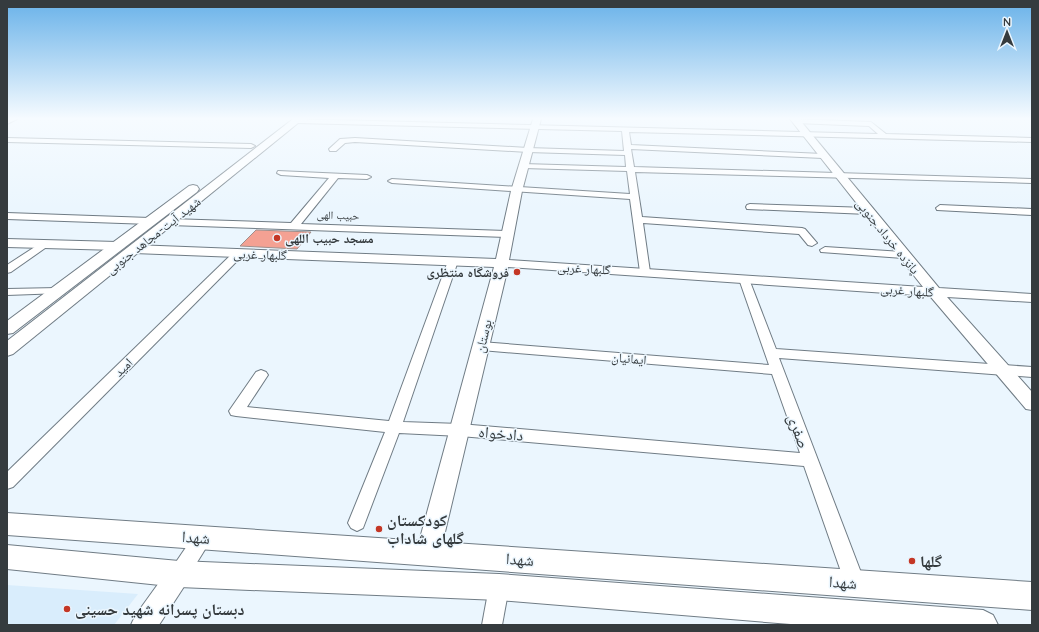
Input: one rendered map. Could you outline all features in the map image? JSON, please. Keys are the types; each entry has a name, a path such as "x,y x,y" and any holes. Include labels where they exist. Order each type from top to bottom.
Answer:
{"main road":[{"name":"شهید آیت-مجاهد جنوبی","path":"7,329 248,148"},
{"name":"شهید آیت-مجاهد جنوبی","path":"7,350 170,222 259,148"},
{"name":"شهدا","path":"7,524 1032,596"},
{"path":"7,557 179,574 500,587 826,618 983,625"}],"street":[{"path":"502,148 528,150 628,150 644,148"},
{"path":"765,148 823,156"},
{"name":"پانزده خرداد جنوبی","path":"817,148 903,255 1032,404"},
{"name":"بوستان","path":"428,553 502,263 506,234 528,150"},
{"path":"628,150 645,272"},
{"path":"523,166 1032,181"},
{"path":"281,173 367,177"},
{"path":"294,226 336,175"},
{"path":"392,181 635,197"},
{"path":"750,207 868,210"},
{"path":"940,208 1032,212"},
{"path":"7,216 150,221"},
{"path":"638,220 802,231 812,243"},
{"name":"حبیب الهی","path":"170,222 506,234"},
{"path":"7,243 117,246"},
{"path":"7,270 44,244"},
{"name":"گلبهار غربی","path":"134,249 502,263 1032,298"},
{"path":"824,250 903,255"},
{"name":"امید","path":"7,482 239,253"},
{"path":"357,523 394,427 453,261"},
{"name":"صفری","path":"744,279 854,583"},
{"path":"7,292 58,291"},
{"name":"ایمانیان","path":"481,346 777,370"},
{"path":"771,353 1032,372"},
{"name":"دادخواه","path":"261,375 236,411 394,427 460,430 809,460"},
{"path":"144,625 203,537"},
{"path":"492,625 500,587"}],"shaded area":[{"name":"دبستان پسرانه شهید حسینی","path":"7,585 138,594 114,625 7,625"}],"building":[{"name":"مسجد حبیب اللهی","path":"256,230 311,232 297,249 240,246"}],"place":[{"name":"مسجد حبیب اللهی","path":"277,238"},
{"name":"فروشگاه منتظری","path":"517,272"},
{"name":"کودکستان گلهای شاداب","path":"379,529"},
{"name":"گلها","path":"912,561"},
{"name":"دبستان پسرانه شهید حسینی","path":"67,609"}]}
